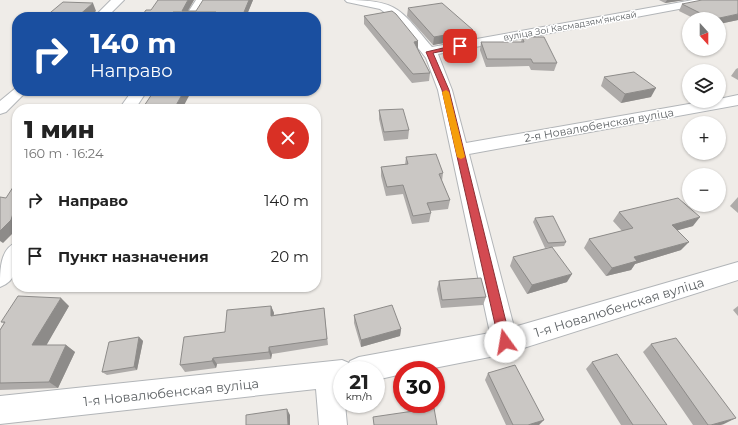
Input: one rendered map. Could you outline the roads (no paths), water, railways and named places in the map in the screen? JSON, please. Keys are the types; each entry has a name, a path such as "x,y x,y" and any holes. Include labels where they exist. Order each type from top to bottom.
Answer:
{"street":[{"path":"105,12 118,0"},
{"path":"194,12 202,0"},
{"path":"351,0 372,2 394,12 429,52 445,90 505,342"},
{"name":"вуліца Зоі Касмадзямʼянскай","path":"429,52 711,0"},
{"path":"0,109 14,96"},
{"name":"2-я Новалюбенская вуліца","path":"459,150 738,100"},
{"path":"0,278 12,258"},
{"name":"1-я Новалюбенская вуліца","path":"385,365 505,342 738,271"},
{"name":"1-я Новалюбенская вуліца","path":"0,410 333,375"},
{"path":"333,413 333,425"}]}
